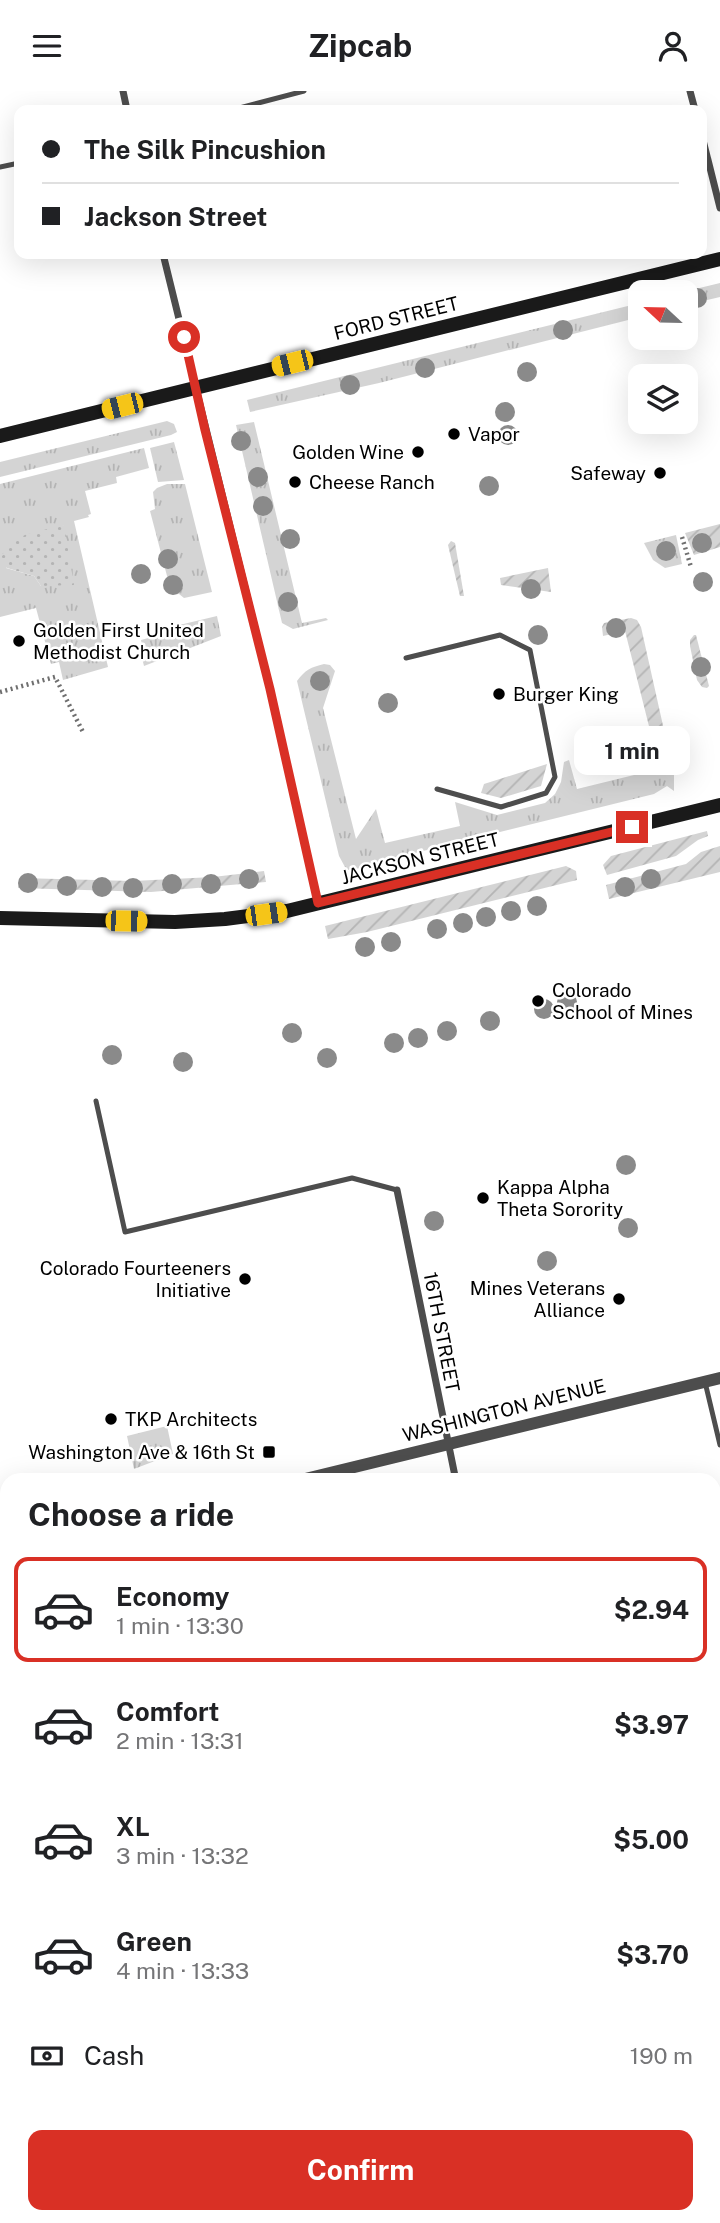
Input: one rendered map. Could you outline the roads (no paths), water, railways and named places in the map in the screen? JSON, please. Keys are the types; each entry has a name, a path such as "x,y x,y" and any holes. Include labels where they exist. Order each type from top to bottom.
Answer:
{"main road":[{"name":"FORD STREET","path":"0,436 720,259"},
{"name":"JACKSON STREET","path":"0,918 213,920 287,911 720,805"}],"street":[{"path":"707,156 720,208"},
{"path":"164,259 270,689 318,903"},
{"name":"16TH STREET","path":"397,1190 454,1473"},
{"name":"WASHINGTON AVENUE","path":"329,1473 720,1378"}],"lane":[{"path":"252,105 304,91"},
{"path":"406,659 500,635 530,650 555,777 545,793 501,807 437,789"},
{"path":"96,1101 125,1232 352,1178 397,1190"},
{"path":"705,1382 720,1445"}],"place":[{"name":"Vapor","path":"454,434"},
{"name":"Golden Wine","path":"418,452"},
{"name":"Safeway","path":"660,473"},
{"name":"Cheese Ranch","path":"295,482"},
{"name":"Golden First United Methodist Church","path":"19,641"},
{"name":"Burger King","path":"499,694"},
{"name":"Colorado School of Mines","path":"538,1001"},
{"name":"Kappa Alpha Theta Sorority","path":"483,1198"},
{"name":"Colorado Fourteeners Initiative","path":"245,1279"},
{"name":"Mines Veterans Alliance","path":"619,1299"},
{"name":"TKP Architects","path":"111,1419"},
{"name":"Washington Ave & 16th St","path":"269,1452"}]}
